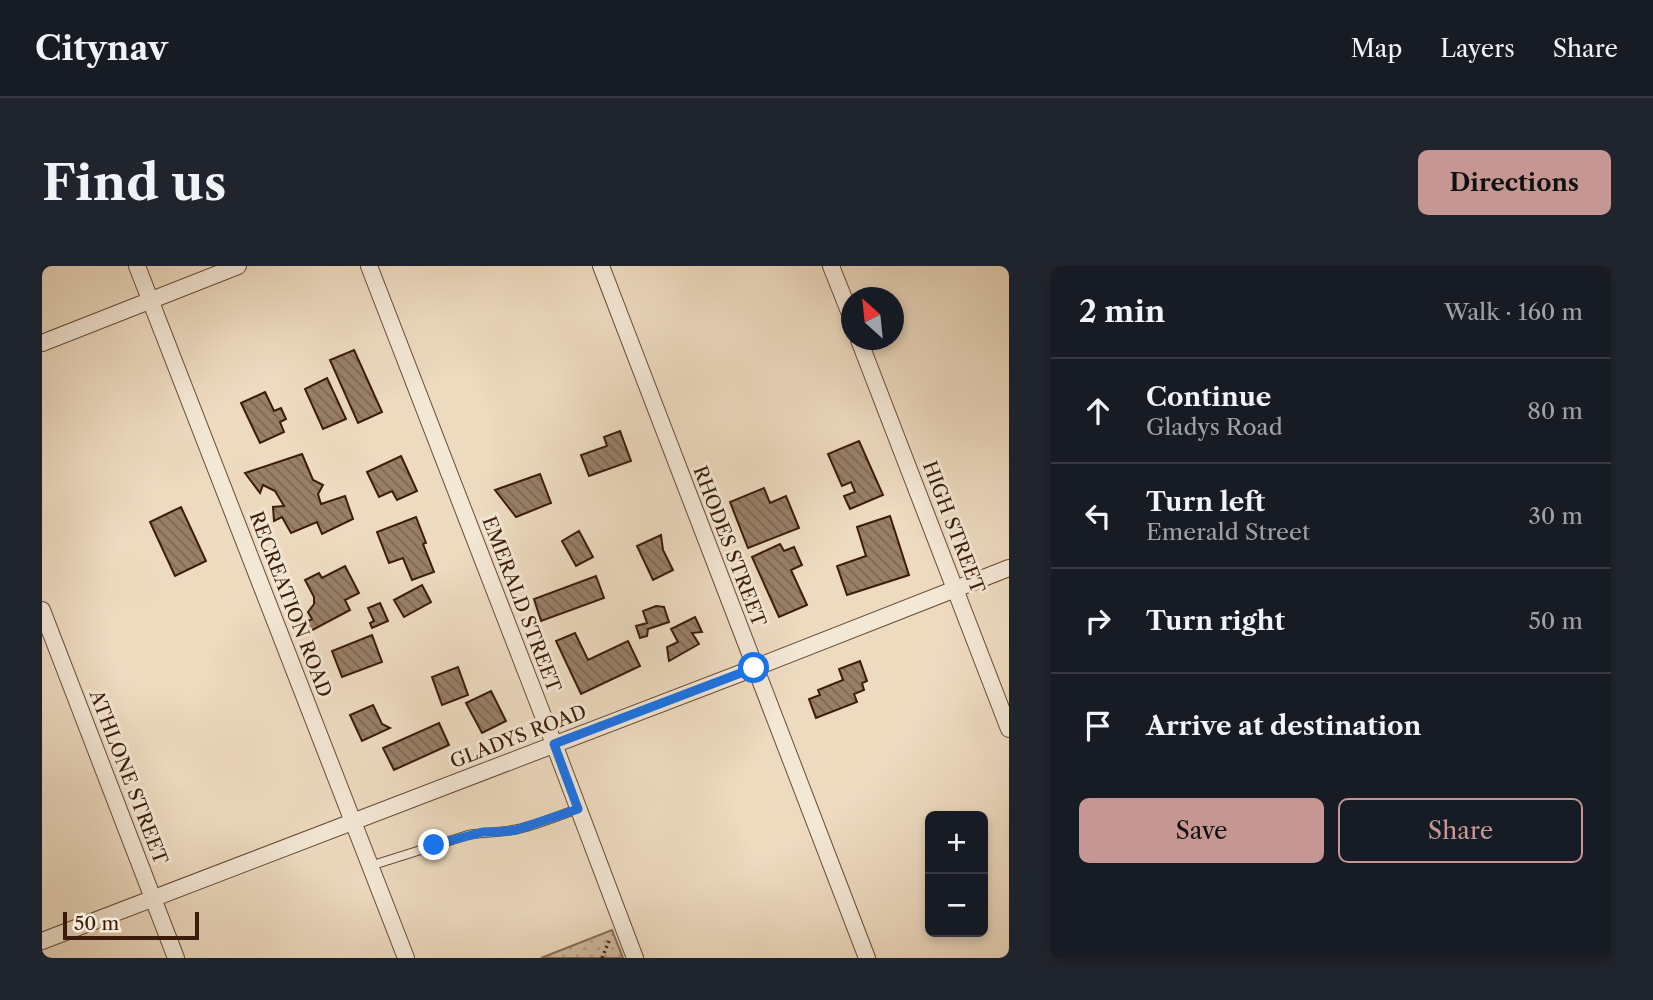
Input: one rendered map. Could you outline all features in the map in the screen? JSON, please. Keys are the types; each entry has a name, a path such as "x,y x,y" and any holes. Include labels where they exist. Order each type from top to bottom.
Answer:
{"street":[{"name":"RECREATION ROAD","path":"137,266 406,958"},
{"path":"42,343 238,266"},
{"name":"EMERALD STREET","path":"369,266 635,958"},
{"name":"RHODES STREET","path":"601,266 867,958"},
{"path":"831,266 841,291"},
{"name":"HIGH STREET","path":"863,350 1009,729"},
{"name":"GLADYS ROAD","path":"42,941 1009,568"},
{"name":"ATHLONE STREET","path":"42,610 176,958"}],"lane":[{"path":"370,866 468,835 516,830 578,809"}],"shaded area":[{"path":"612,930 623,958 541,958"}],"building":[{"path":"354,350 382,412 358,423 330,360"},
{"path":"327,378 346,419 323,429 305,389"},
{"path":"265,392 274,411 281,408 286,419 280,422 284,432 260,443 241,403"},
{"path":"620,431 631,461 589,476 581,455 607,446 604,437"},
{"path":"859,441 883,495 850,509 844,496 855,492 851,482 842,486 828,454"},
{"path":"302,454 313,480 323,485 318,494 321,504 345,496 353,519 322,534 317,522 291,533 282,517 274,521 273,507 284,506 275,491 263,485 260,493 245,473"},
{"path":"401,456 417,491 397,500 392,491 379,497 367,472"},
{"path":"540,474 551,503 516,517 495,490"},
{"path":"764,488 770,503 786,496 799,528 748,548 730,502"},
{"path":"181,507 206,561 175,576 150,522"},
{"path":"890,516 909,575 847,595 837,566 866,556 857,527"},
{"path":"416,517 434,572 412,580 403,558 389,563 377,532"},
{"path":"579,531 593,557 576,566 562,541"},
{"path":"661,535 663,550 673,570 653,580 637,546"},
{"path":"780,544 784,551 794,547 802,565 791,570 807,605 779,617 752,557"},
{"path":"345,566 359,593 345,600 350,610 307,633 302,624 312,619 308,612 314,604 314,597 305,580 319,573 322,578"},
{"path":"596,576 604,598 541,621 534,599"},
{"path":"422,585 431,602 404,617 394,600"},
{"path":"380,603 388,621 372,628 370,623 374,621 368,608"},
{"path":"656,606 664,607 669,622 648,629 647,636 640,638 636,626 647,623 643,611"},
{"path":"695,617 702,632 692,633 699,644 669,661 667,647 678,642 671,629"},
{"path":"575,633 588,660 628,641 640,666 581,694 556,641"},
{"path":"372,635 382,662 342,677 332,651"},
{"path":"860,661 867,681 862,683 864,690 854,694 857,702 816,718 809,699 820,695 818,690 843,680 839,669"},
{"path":"458,667 468,695 442,705 432,677"},
{"path":"491,691 506,721 482,733 466,703"},
{"path":"373,705 382,724 390,728 362,741 350,715"},
{"path":"439,723 449,745 394,770 383,748"}],"route":[{"path":"434,845 483,832 516,830 578,809 554,744 754,668"}]}
